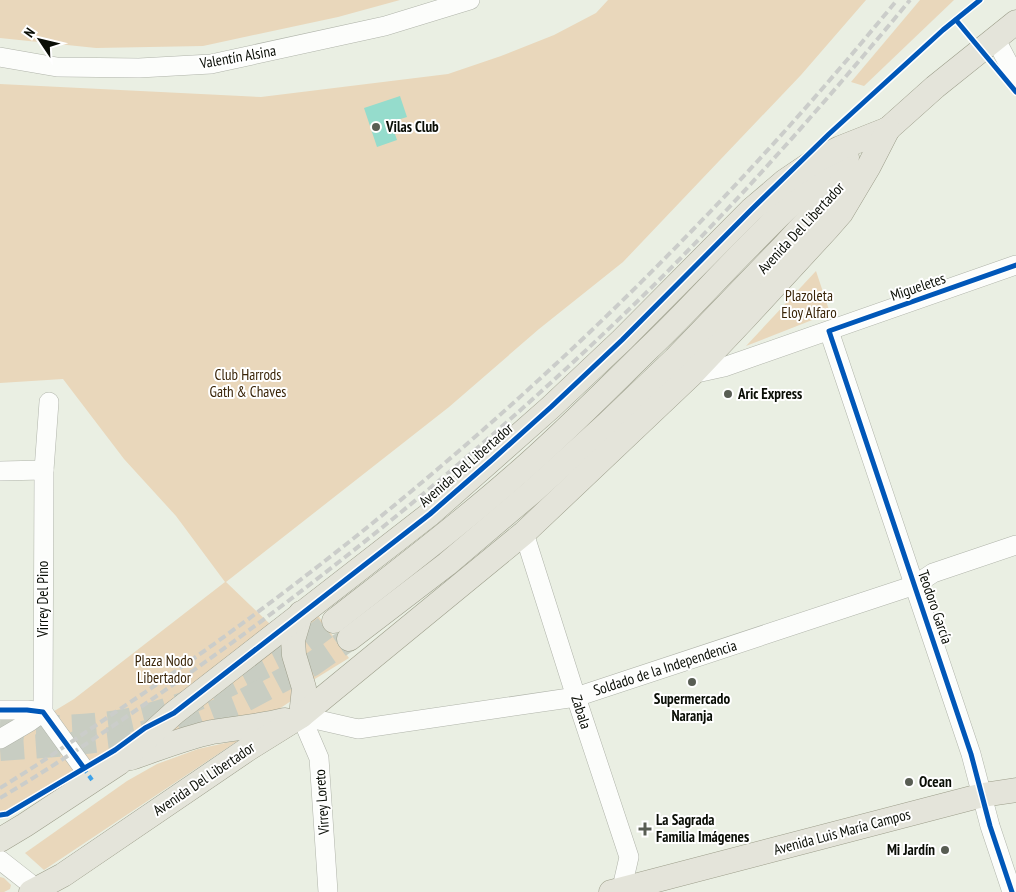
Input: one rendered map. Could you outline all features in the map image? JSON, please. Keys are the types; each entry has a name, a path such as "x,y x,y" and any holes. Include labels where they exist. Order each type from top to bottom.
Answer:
{"main road":[{"name":"Avenida Del Libertador","path":"334,621 430,547 512,479 655,342 803,192 830,169 888,129 935,87 1016,22"},
{"name":"Avenida Del Libertador","path":"35,891 63,875 248,749 301,716 524,533 692,374 828,229 841,213 888,129"},
{"name":"Avenida Del Libertador","path":"0,840 119,763 174,713 430,514 551,407 622,340 751,210 784,181 816,160 847,145 888,129"},
{"name":"Avenida Del Libertador","path":"349,639 447,564 532,492 613,418 675,359 784,246 843,183 888,129"},
{"path":"119,763 179,741 211,732 261,726 301,716 304,688 294,655 293,640 301,613"},
{"name":"Avenida Luis María Campos","path":"618,891 983,795 1016,790"}],"street":[{"name":"Valentín Alsina","path":"0,57 58,67 139,68 211,64 385,26 470,0"},
{"path":"995,38 1016,78"},
{"name":"Migueletes","path":"692,374 724,367 1016,265"},
{"name":"Teodoro García","path":"829,331 971,754 990,826 1012,892"},
{"name":"Virrey Del Pino","path":"43,712 44,470 49,402"},
{"path":"0,471 44,470"},
{"name":"Zabala","path":"524,533 629,857 618,891"},
{"name":"Soldado de la Independencia","path":"301,716 358,729 576,697 915,585 933,573 1016,545"},
{"path":"0,710 43,712 92,780"},
{"path":"0,739 43,712"},
{"name":"Virrey Loreto","path":"301,716 319,758 328,892"},
{"path":"0,860 35,891"}],"green space":[{"path":"0,0 400,0 338,17 203,46 96,48 0,38"},
{"path":"608,0 866,0 801,75 623,262 539,329 449,407 226,582 270,624 189,691 113,748 0,815 0,744 74,699 225,582 176,516 124,459 63,379 0,383 0,84 261,97 448,74 554,35 596,13"},
{"path":"920,0 954,0 864,86 851,82"},
{"name":"Plazoleta Eloy Alfaro","path":"816,271 830,313 746,346"},
{"path":"317,614 349,658 310,682 303,655 303,647 306,632"},
{"path":"279,646 282,649 282,655 295,691 294,699 276,711 166,732"},
{"path":"239,740 44,870 25,853 127,781 157,764 198,749"},
{"path":"0,877 4,878 11,885 10,889 0,892"}],"water":[{"path":"400,96 407,117 391,122 397,140 377,147 364,108"}],"tunnel":[{"path":"0,727 98,725 129,720 163,711 213,692 291,653 334,621"},
{"path":"0,749 71,744 126,737 199,718 243,701 311,665 349,639"}],"railway":[{"path":"0,788 141,695 246,621 348,542 448,460 544,375 637,286 727,194 814,98 897,0"},
{"path":"0,798 94,739 282,606 412,503 475,450 598,339 723,214 787,144 910,0"}],"marked path":[{"path":"82,766 92,780"}],"cycle path":[{"path":"0,815 7,814 115,750 145,728 174,713 430,514 551,407 622,340 829,134 943,30 980,0"},
{"path":"956,20 1016,92"},
{"path":"1012,892 990,826 971,754 829,331 1016,265"},
{"path":"0,710 43,712 84,768"}],"place":[{"name":"Vilas Club","path":"376,127"},
{"name":"Aric Express","path":"728,394"},
{"name":"Supermercado Naranja","path":"692,682"},
{"name":"Ocean","path":"909,782"},
{"name":"La Sagrada Familia Imágenes","path":"645,829"},
{"name":"Mi Jardín","path":"945,850"}],"park label":[{"name":"Club Harrods Gath & Chaves","path":"248,384"},
{"name":"Plaza Nodo Libertador","path":"164,670"}]}
